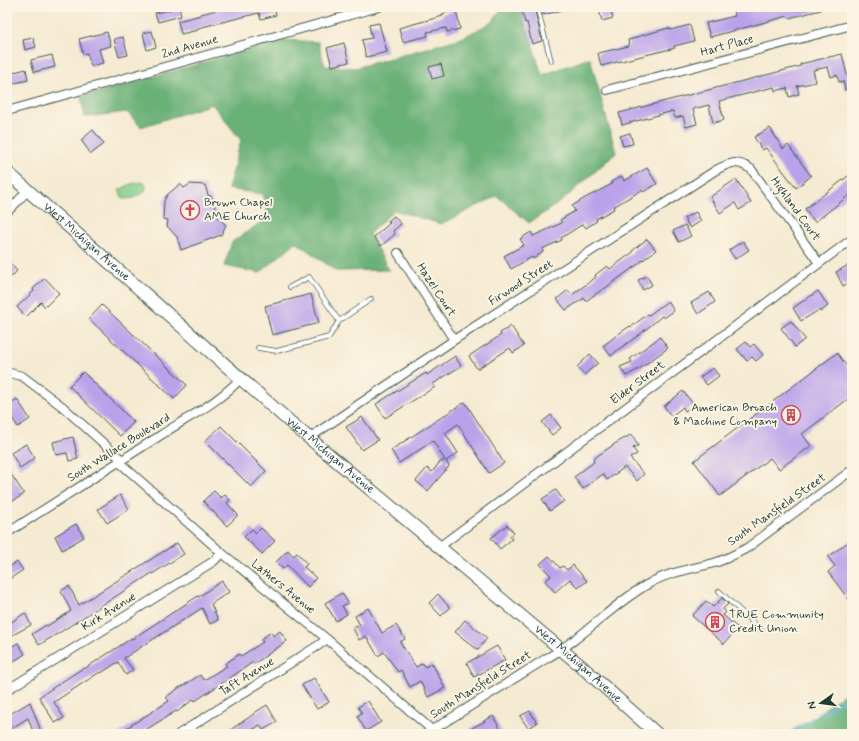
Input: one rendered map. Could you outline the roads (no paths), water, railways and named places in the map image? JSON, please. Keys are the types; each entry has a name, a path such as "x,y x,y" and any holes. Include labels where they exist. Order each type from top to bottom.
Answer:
{"main road":[{"name":"West Michigan Avenue","path":"7,172 308,438 513,608 657,734"}],"street":[{"name":"2nd Avenue","path":"7,111 379,7"},
{"name":"Hart Place","path":"607,90 852,25"},
{"name":"Firwood Street","path":"308,438 454,340 716,170 726,164 735,163 743,164 751,169"},
{"name":"Highland Court","path":"751,169 819,263"},
{"path":"7,212 27,191"},
{"name":"Elder Street","path":"439,547 852,239"},
{"name":"Hazel Court","path":"398,253 454,340"},
{"name":"Lathers Avenue","path":"7,374 10,373 22,376 63,407 120,461 222,553 326,639 429,732"},
{"name":"South Wallace Boulevard","path":"7,533 211,404 231,389 240,379"},
{"name":"South Mansfield Street","path":"429,732 561,650 633,593 651,582 669,574 715,563 729,558 747,548 852,470"},
{"name":"Kirk Avenue","path":"7,690 214,560 222,553"},
{"name":"Taft Avenue","path":"179,734 312,650 326,639"}],"lane":[{"path":"537,7 551,61"},
{"path":"290,287 309,277 339,321"},
{"path":"258,348 277,352 329,337 339,321 370,299"},
{"path":"719,591 761,630"}],"waterway":[{"path":"788,734 852,695"}],"place":[{"name":"Brown Chapel AME Church","path":"190,210"},
{"name":"American Broach & Machine Company","path":"791,415"},
{"name":"TRUE Community Credit Union","path":"715,622"}]}
